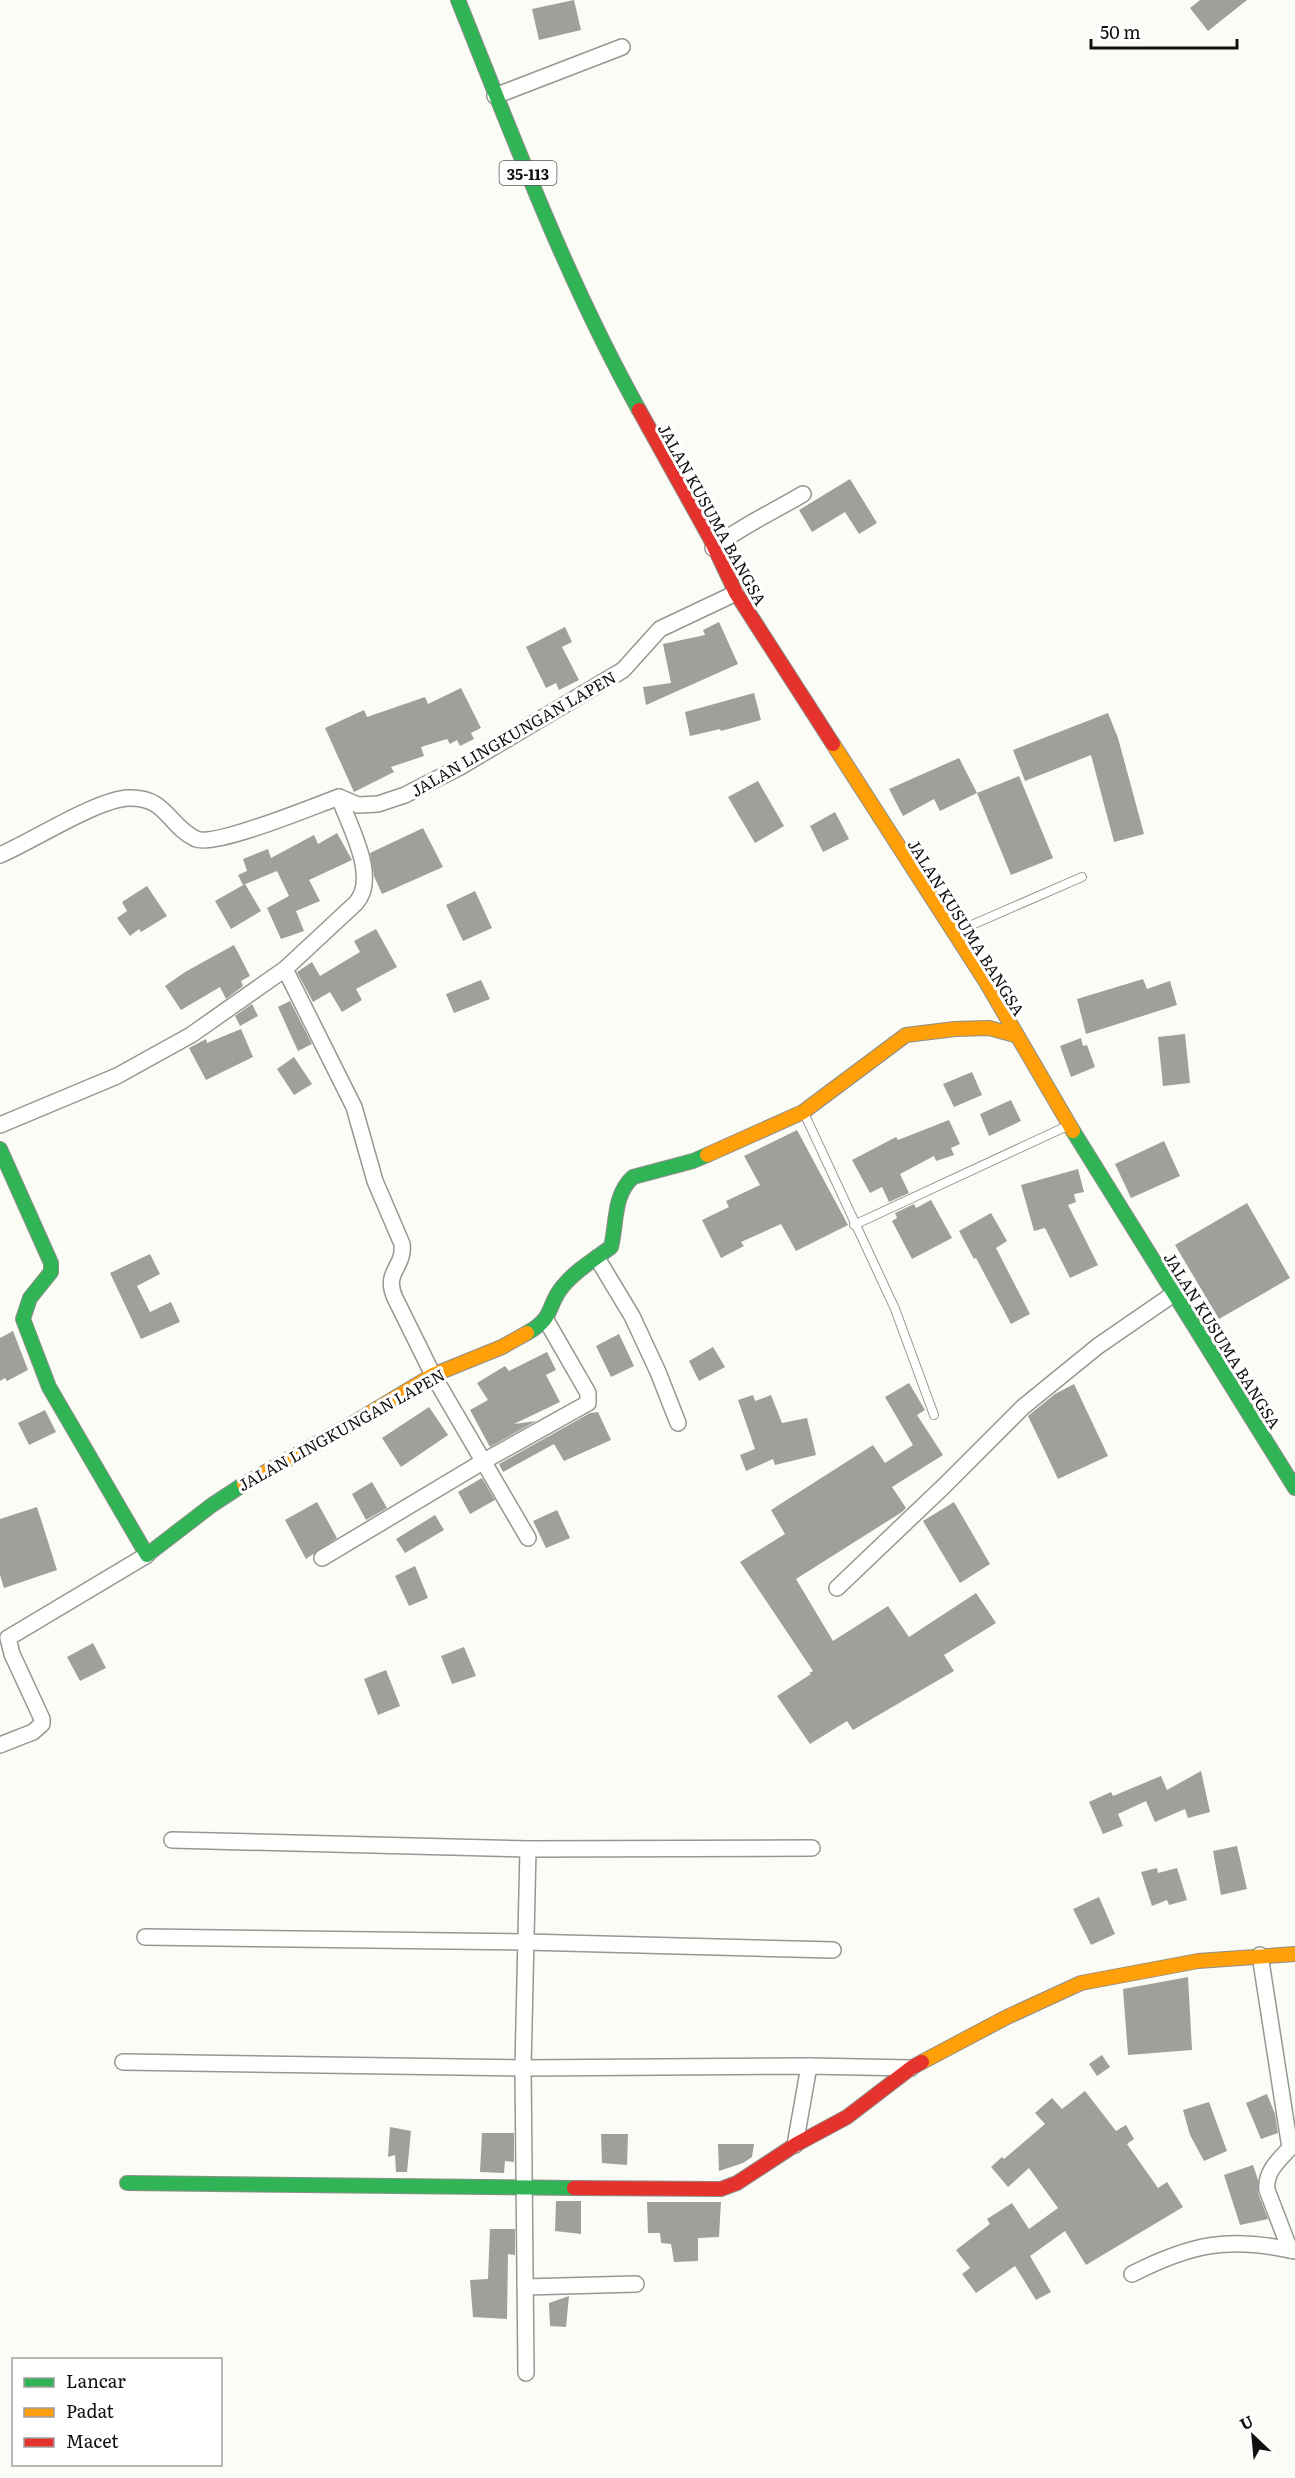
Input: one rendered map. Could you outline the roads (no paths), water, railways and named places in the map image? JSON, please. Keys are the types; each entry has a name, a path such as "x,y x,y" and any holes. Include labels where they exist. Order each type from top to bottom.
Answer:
{"street":[{"name":"35-113","path":"458,0 495,96"},
{"path":"495,96 622,47"},
{"name":"JALAN KUSUMA BANGSA","path":"495,96 603,345 736,593 986,982 1015,1035 1295,1488"},
{"path":"713,548 729,536 761,520 803,494"},
{"name":"JALAN LINGKUNGAN LAPEN","path":"339,797 358,805 378,804 405,795 460,767 623,670 660,629 736,593"},
{"path":"0,855 98,807 126,798 147,799 162,807 194,838 203,841 228,836 339,797 362,861 365,890 356,903 285,969 191,1035 126,1071 0,1125"},
{"path":"285,969 354,1107 375,1181 402,1244 402,1254 390,1281 390,1287 433,1375 528,1538"},
{"path":"322,1558 484,1461 588,1403 588,1392 546,1320 561,1288 571,1277 612,1245 618,1204 627,1180 702,1158 803,1112 906,1035 955,1029 989,1028 1015,1035"},
{"path":"0,1149 51,1263 51,1272 30,1298 23,1319 36,1358 49,1387 147,1555 4,1639 42,1719 42,1724 33,1732 0,1745"},
{"path":"597,1258 632,1316 678,1423"},
{"path":"837,1588 1023,1407 1098,1346 1175,1293"},
{"name":"JALAN LINGKUNGAN LAPEN","path":"147,1555 234,1490 300,1451 348,1426 433,1375 502,1347 546,1320"},
{"path":"172,1840 528,1849 812,1848"},
{"path":"526,2373 523,2068 528,1849"},
{"path":"145,1937 526,1942 833,1950"},
{"path":"127,2182 721,2189 736,2183 795,2145 847,2117 911,2068 1081,1983 1198,1961 1295,1954"},
{"path":"1260,1955 1290,2148 1269,2172 1266,2180 1267,2190 1292,2251"},
{"path":"123,2062 523,2068 809,2066 911,2068"},
{"path":"795,2145 809,2066"},
{"path":"1132,2274 1182,2251 1214,2244 1238,2243 1292,2251"},
{"path":"525,2287 636,2284"}],"lane":[{"path":"954,933 1082,877"},
{"path":"803,1112 895,1309 934,1415"},
{"path":"854,1225 1070,1125"}]}
